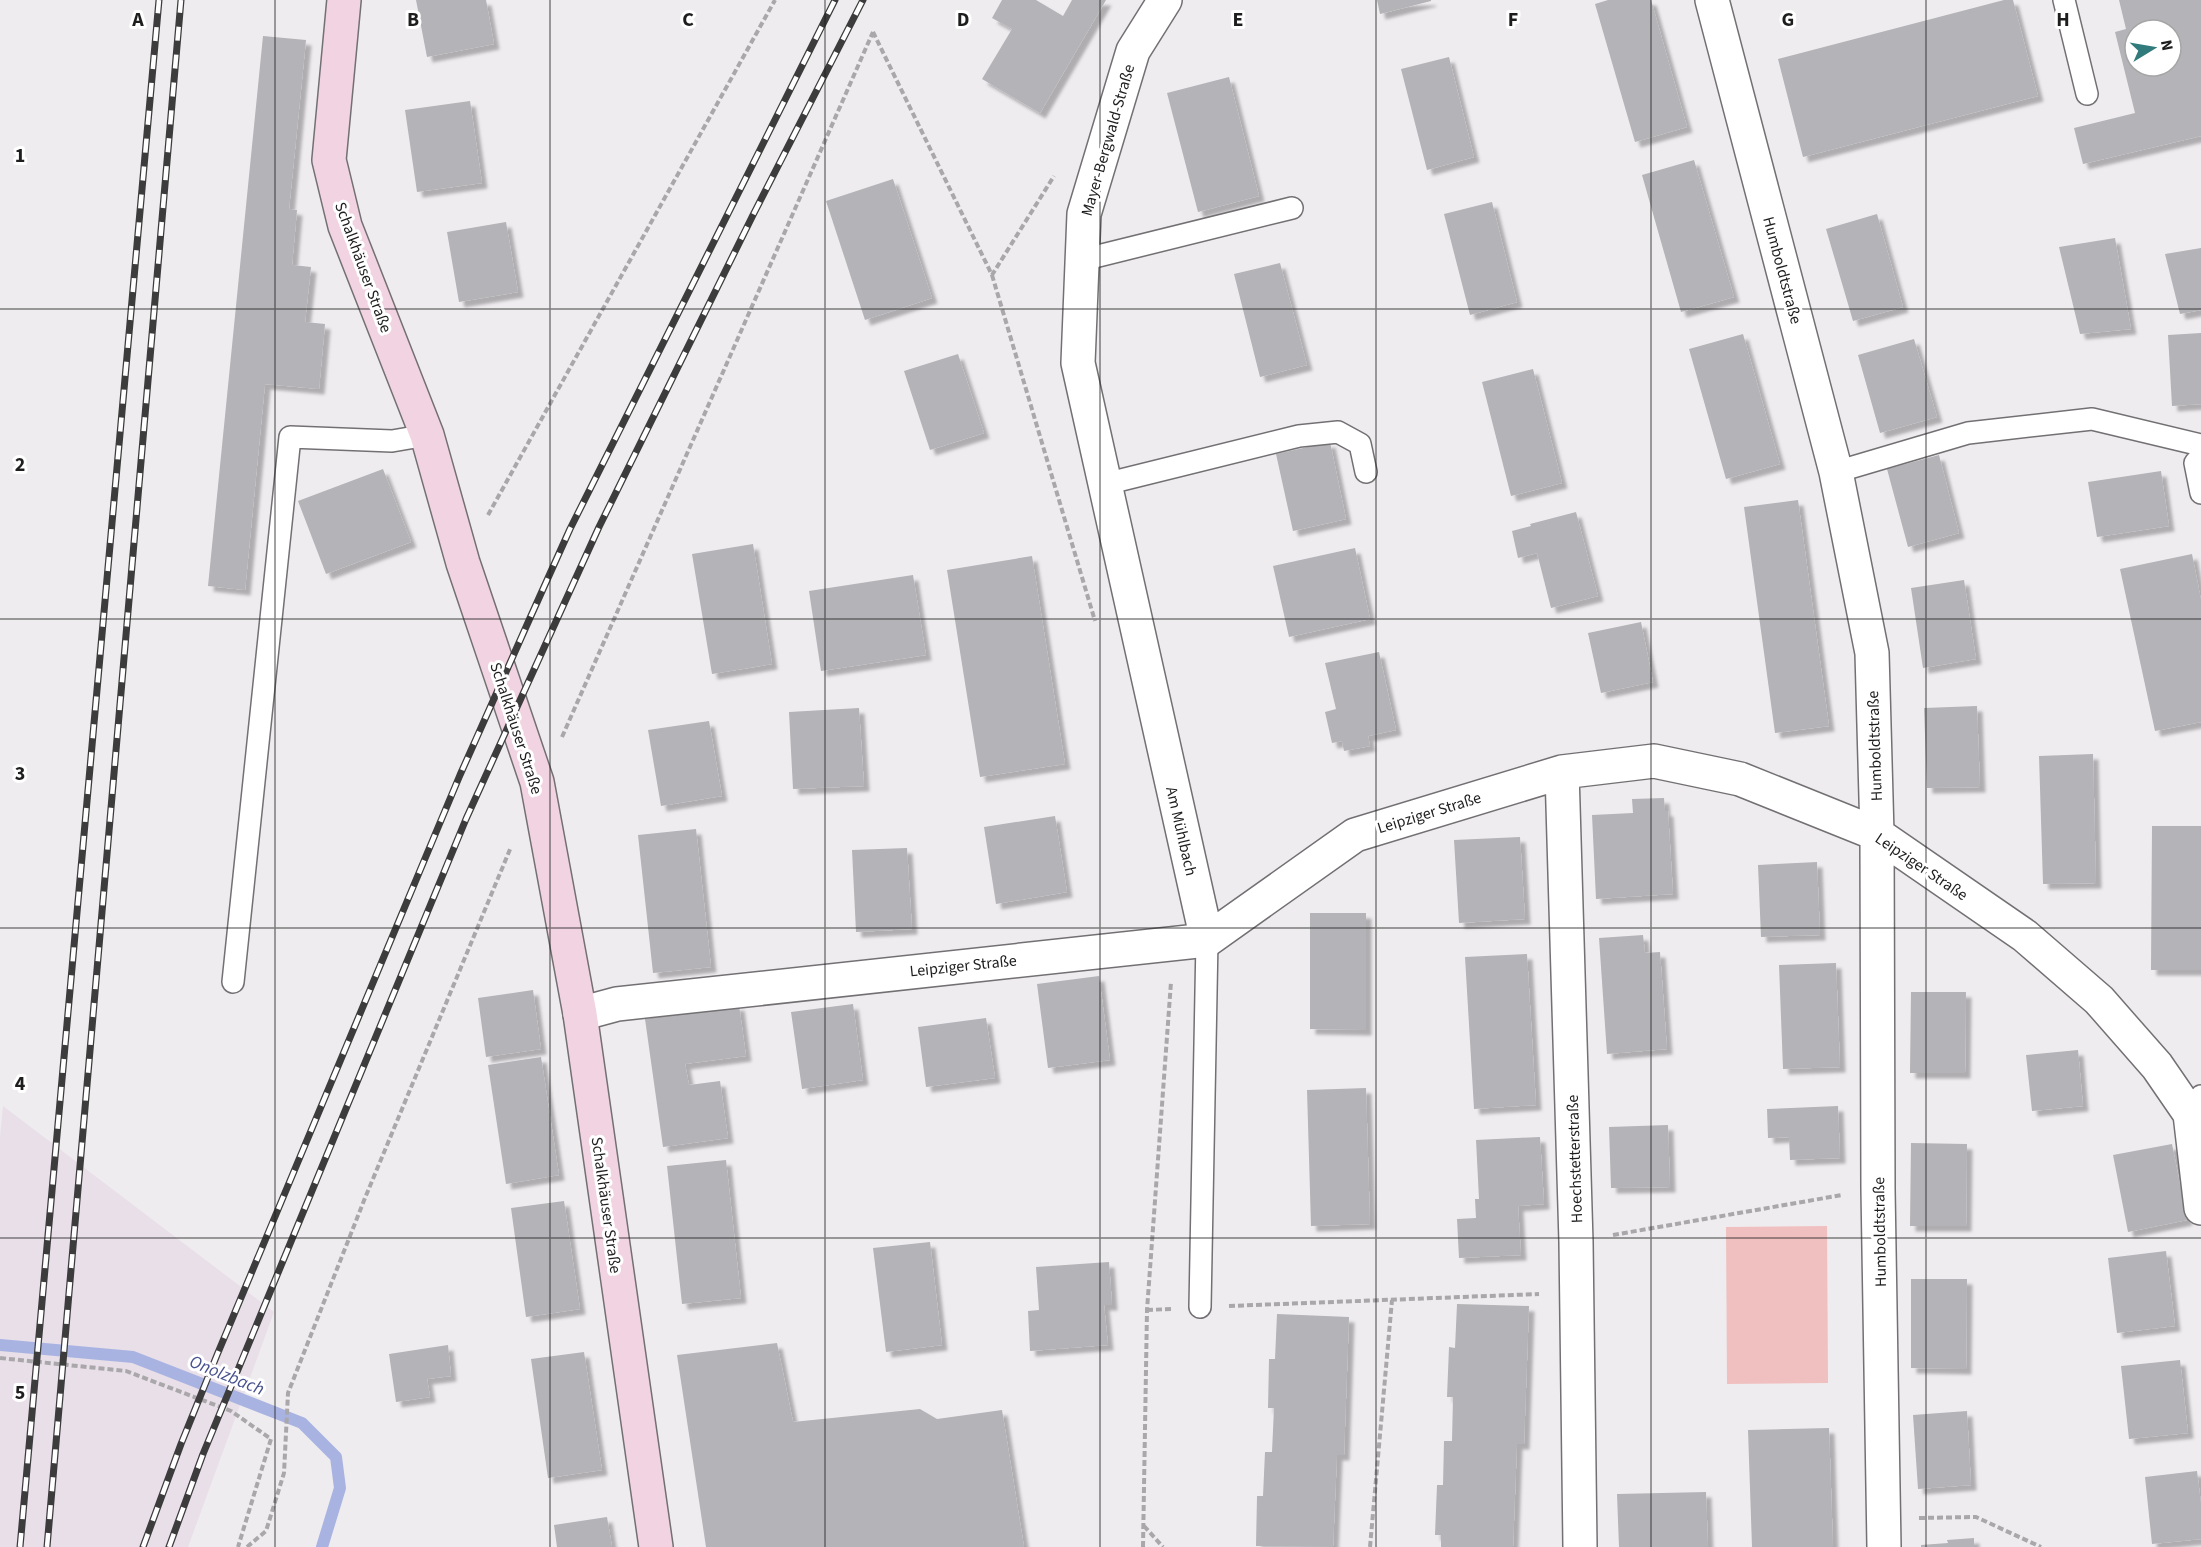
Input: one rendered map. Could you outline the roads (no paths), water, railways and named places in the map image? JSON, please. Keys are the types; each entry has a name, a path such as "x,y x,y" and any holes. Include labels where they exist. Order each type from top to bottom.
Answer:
{"street":[{"name":"Schalkhäuser Straße","path":"344,0 329,160 345,226 427,435 463,563 537,782 580,1014 656,1547"},
{"name":"Mayer-Bergwald-Straße","path":"1078,363 1083,214 1133,51 1165,0"},
{"name":"Humboldtstraße","path":"1712,0 1836,472 1872,653 1877,834 1878,1189 1883,1533"},
{"name":"Am Mühlbach","path":"1078,363 1207,940"},
{"name":"Leipziger Straße","path":"580,1014 617,1004 1207,940 1355,835 1562,772 1654,761 1740,779 1877,834 2025,936 2099,1000 2195,1105"},
{"name":"Hoechstetterstraße","path":"1562,772 1576,1242 1580,1547"},
{"path":"2195,1105 2201,1208"}],"lane":[{"path":"2064,0 2087,94"},
{"path":"1082,260 1292,208"},
{"path":"1836,472 1968,433 2092,419 2201,445"},
{"path":"1105,484 1299,435 1338,432 1360,444 1366,472"},
{"path":"232,982 290,437 392,441 427,435"},
{"path":"2201,456 2195,462 2201,493"},
{"name":"Am Mühlbach","path":"1200,1307 1207,940"}],"waterway":[{"name":"Onolzbach","path":"0,1345 133,1357 302,1423 336,1457 340,1488 322,1547"}],"railway":[{"path":"20,1547 159,0"},
{"path":"47,1547 181,0"},
{"path":"143,1547 217,1355 460,775 530,618 570,529 835,0"},
{"path":"169,1547 203,1454 466,819 599,527 753,215 863,0"}]}
